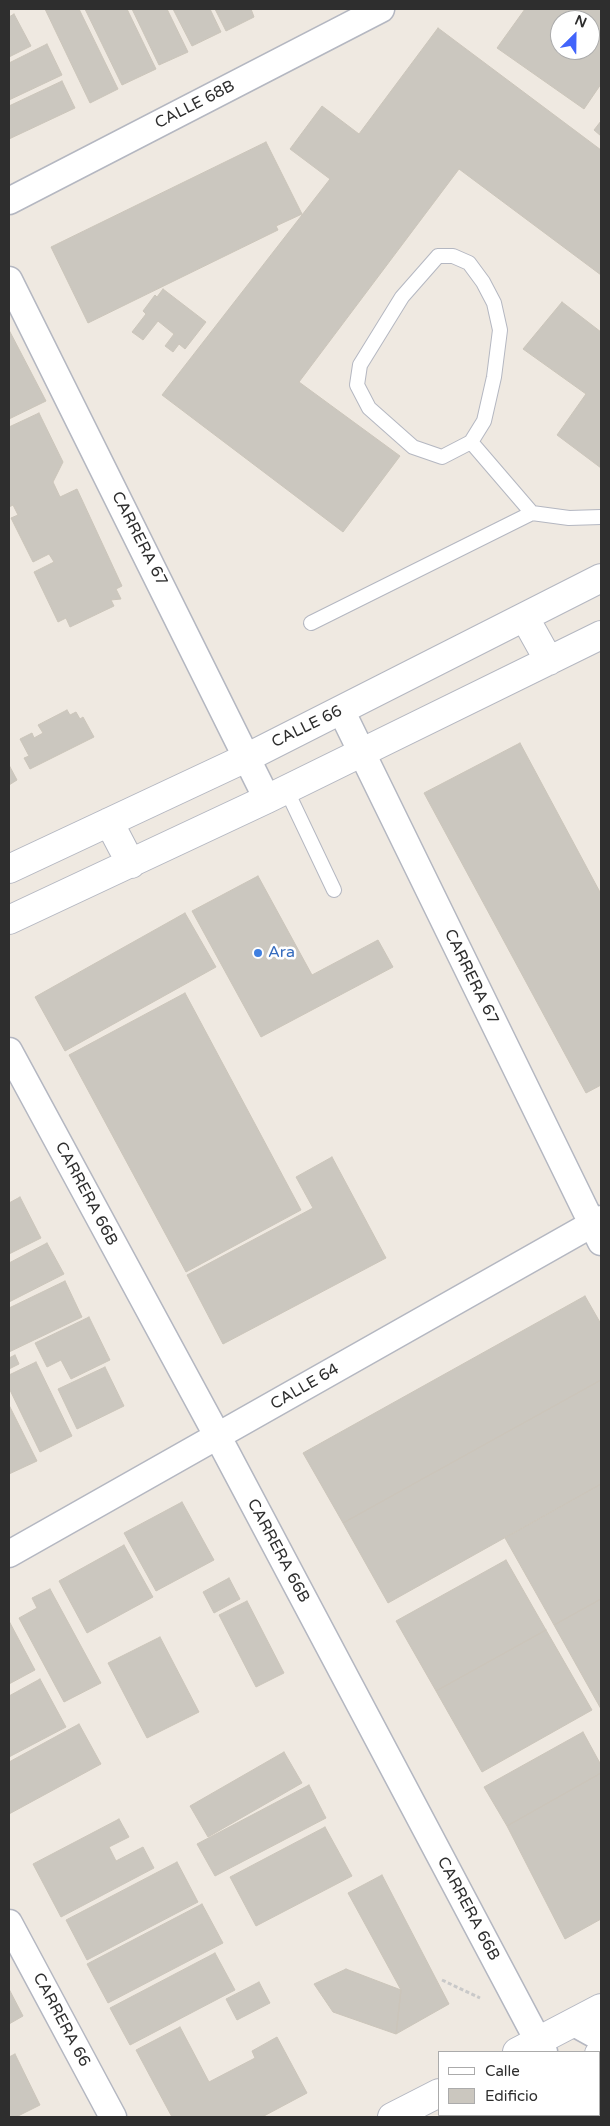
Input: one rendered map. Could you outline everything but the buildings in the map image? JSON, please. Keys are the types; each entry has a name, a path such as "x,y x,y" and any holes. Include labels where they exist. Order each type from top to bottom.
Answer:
{"street":[{"name":"CALLE 68B","path":"9,201 381,9"},
{"name":"CARRERA 67","path":"9,280 248,757 277,794"},
{"name":"CALLE 66","path":"9,869 248,757 601,578"},
{"path":"525,618 548,661"},
{"path":"9,920 277,794 601,635"},
{"name":"CARRERA 67","path":"341,710 598,1229"},
{"path":"109,822 131,864"},
{"name":"CARRERA 66B","path":"9,1051 218,1437 533,2048"},
{"name":"CALLE 64","path":"9,1554 598,1229"},
{"name":"CARRERA 66","path":"9,1923 113,2117"},
{"path":"533,2048 601,2008"},
{"path":"574,2023 601,2038"},
{"path":"392,2117 438,2094"}],"lane":[{"path":"438,256 453,256 469,263 484,282 494,303 500,330 494,377 484,421 471,442 442,457 413,447 369,408 357,385 360,365 402,297 438,256"},
{"path":"471,442 532,513"},
{"path":"311,622 532,513 569,518 601,517"},
{"path":"277,794 334,890"}],"place":[{"name":"Ara","path":"258,953"}]}
